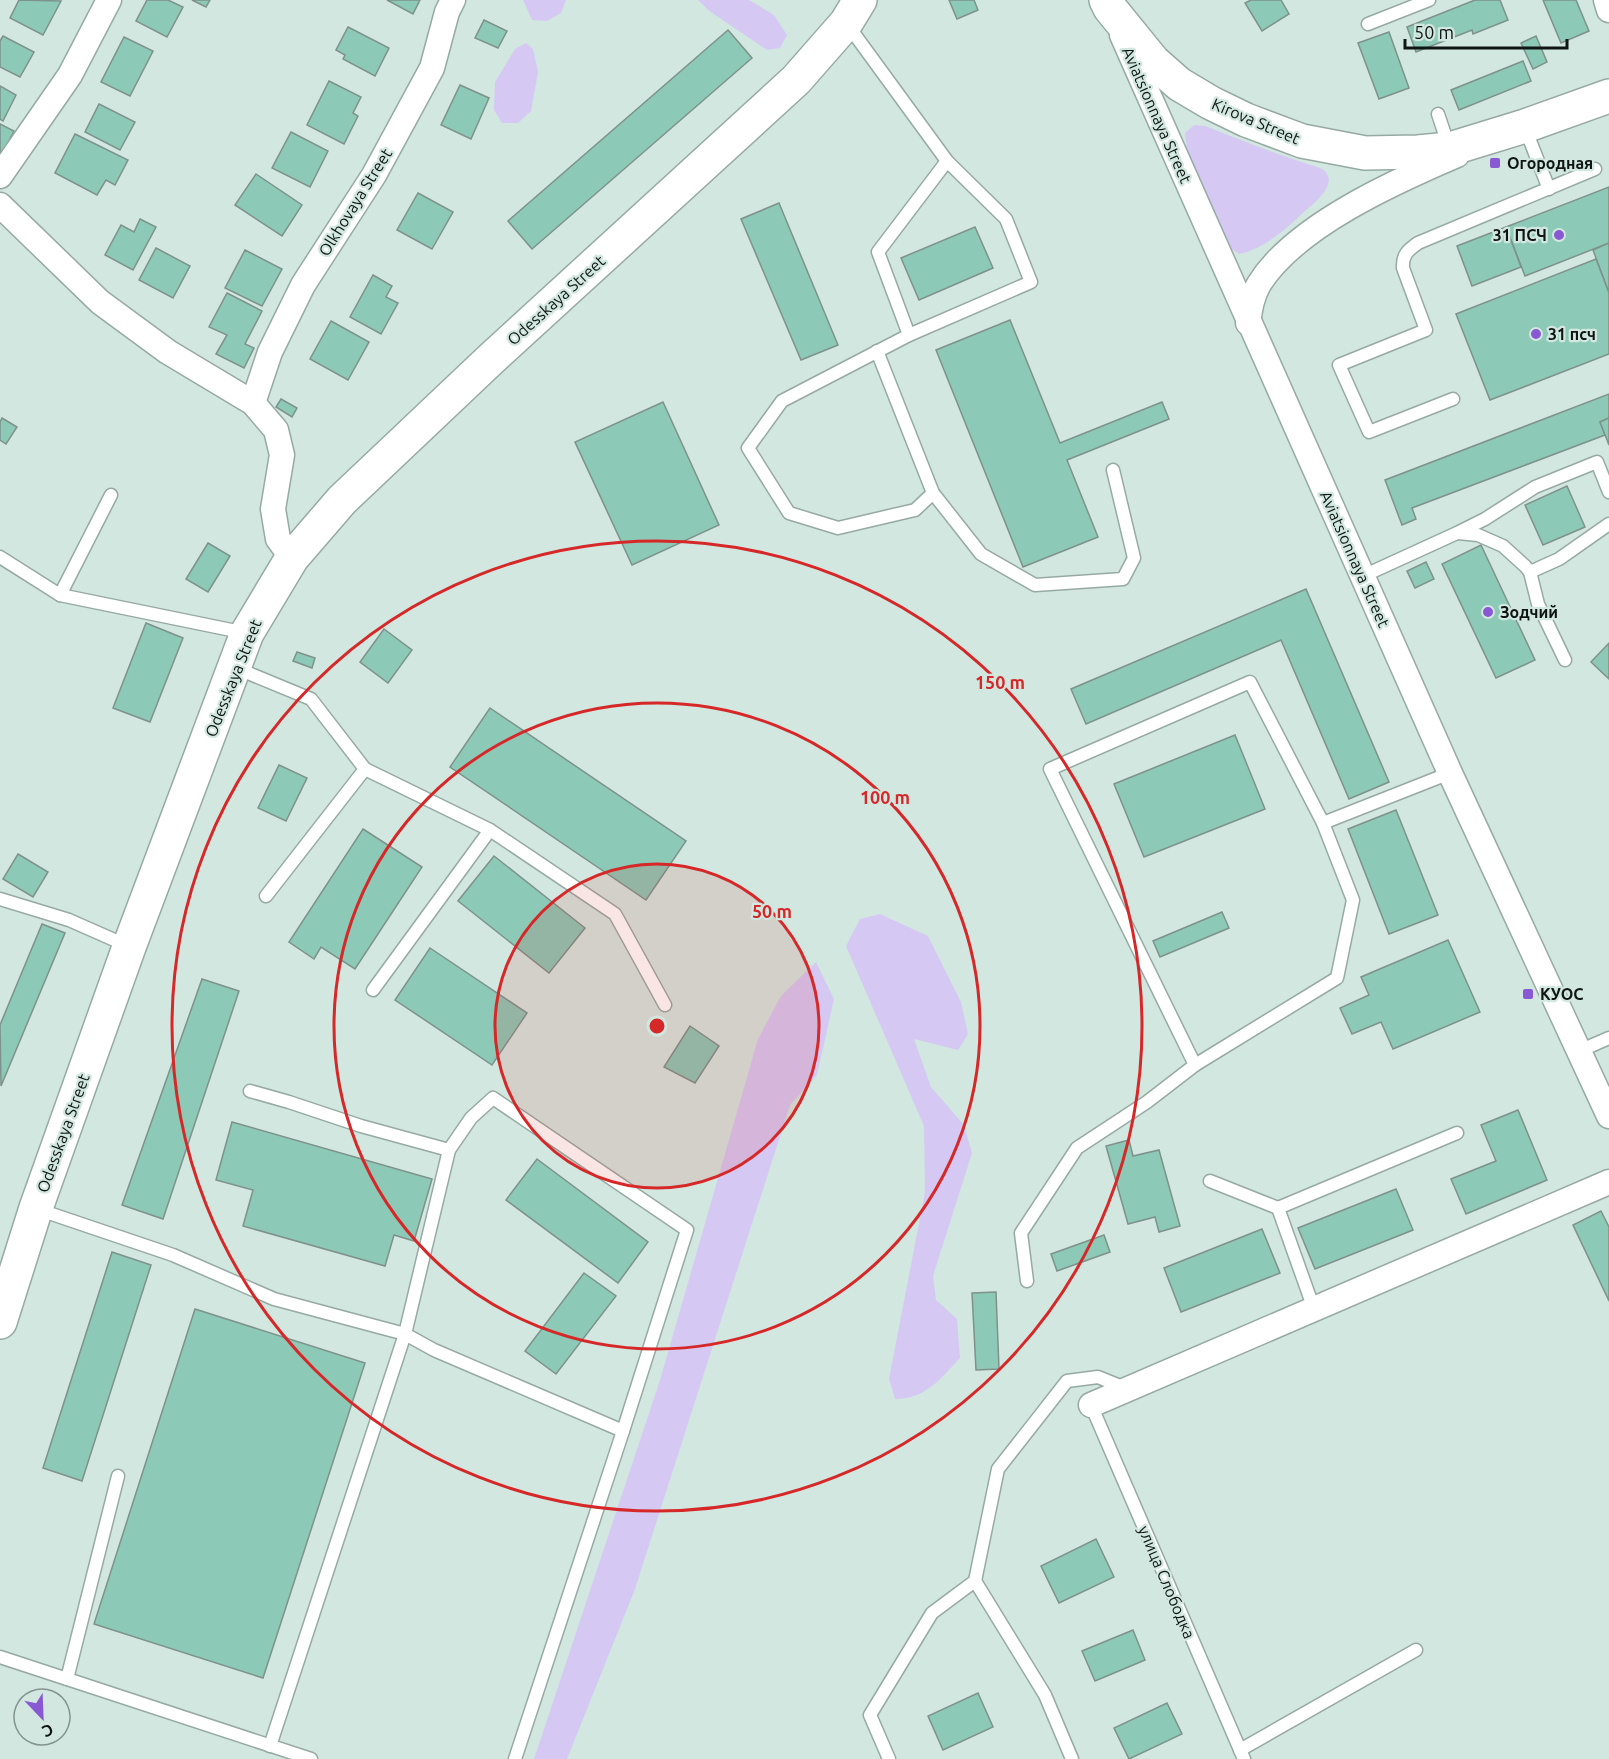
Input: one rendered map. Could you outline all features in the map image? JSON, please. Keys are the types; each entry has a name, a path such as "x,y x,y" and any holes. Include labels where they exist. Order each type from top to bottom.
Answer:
{"main road":[{"name":"Kirova Street","path":"1108,4 1153,61 1179,84 1246,120 1302,141 1365,153 1418,153 1450,149 1525,126 1609,96"},
{"name":"Odesskaya Street","path":"0,1322 36,1208 129,947 236,668 247,633 292,558 342,501 441,406 796,80 853,11"}],"street":[{"path":"0,176 70,75 110,0"},
{"name":"Olkhovaya Street","path":"253,403 270,352 303,285 374,176 432,68 447,12 453,0"},
{"name":"Aviatsionnaya Street","path":"1108,4 1248,323 1450,772 1609,1116"},
{"path":"1248,323 1251,301 1264,277 1292,248 1323,224 1365,198 1404,178 1525,126"},
{"path":"0,205 100,302 168,352 253,403 276,430 282,455 273,508 278,539 292,558"},
{"path":"1091,1406 1609,1182"}],"lane":[{"path":"1368,24 1429,0"},
{"path":"853,11 947,161 1006,219 1031,282 909,335 782,401 748,448 789,513 838,528 915,510 933,493"},
{"path":"1438,114 1450,149"},
{"path":"1525,126 1549,189"},
{"path":"909,335 878,252 947,161"},
{"path":"1453,399 1369,432 1339,364 1426,330 1403,268 1402,259 1407,250 1418,243 1595,169"},
{"path":"877,351 933,493 981,554 1035,585 1123,579 1134,558 1113,470"},
{"path":"1363,576 1485,519 1535,487 1597,462 1609,492"},
{"path":"60,595 111,495"},
{"path":"1530,572 1559,559 1609,524"},
{"path":"1457,533 1478,535 1503,546 1530,572 1538,604 1565,660"},
{"path":"0,556 60,595 247,633"},
{"path":"236,668 312,699 365,769 490,830 615,914 665,1005"},
{"path":"1027,1281 1021,1233 1077,1148 1147,1102 1195,1065 1337,978 1353,900 1323,823 1250,682 1050,769 1195,1065"},
{"path":"266,896 365,769"},
{"path":"1323,823 1450,772"},
{"path":"373,990 490,830"},
{"path":"0,899 69,920 129,947"},
{"path":"1579,1051 1609,1038"},
{"path":"250,1091 449,1150"},
{"path":"270,1746 405,1334 449,1150 471,1118 493,1098 687,1230 515,1759"},
{"path":"1210,1181 1278,1208 1457,1133"},
{"path":"36,1208 173,1255 274,1299 405,1334 434,1350 623,1431"},
{"path":"1278,1208 1314,1309"},
{"path":"889,1759 870,1715 932,1613 975,1581 998,1468 1067,1381 1098,1377 1128,1389"},
{"name":"улица Слободка","path":"1091,1406 1242,1755"},
{"path":"67,1679 118,1476"},
{"path":"975,1581 1044,1695 1072,1759"},
{"path":"1242,1755 1416,1650"},
{"path":"0,1657 311,1759"}],"shaded area":[{"path":"523,0 566,0 561,13 547,21 532,20"},
{"path":"698,0 749,0 774,15 787,35 780,48 767,50 708,10"},
{"path":"526,43 533,49 538,72 531,111 518,123 502,123 494,110 495,82 515,49"},
{"path":"1194,125 1205,126 1321,169 1328,176 1328,186 1317,201 1282,231 1257,248 1239,254 1229,247 1223,238 1187,149 1185,133"},
{"path":"880,914 928,936 961,1002 968,1034 958,1050 914,1039 931,1087 964,1125 972,1153 933,1276 936,1300 957,1319 960,1358 924,1392 895,1399 889,1379 925,1192 924,1126 846,946 860,919"},
{"path":"816,962 834,999 817,1075 790,1105 635,1589 567,1759 534,1759 660,1380 758,1039 781,996"}],"building":[{"path":"19,0 61,1 43,35 10,18"},
{"path":"147,0 168,0 183,7 167,37 136,21"},
{"path":"192,0 210,0 206,7"},
{"path":"387,0 420,0 413,14"},
{"path":"949,0 974,0 978,10 957,19"},
{"path":"1251,0 1281,0 1289,14 1262,31 1245,3"},
{"path":"1475,0 1500,0 1508,20 1473,34 1472,30 1416,52 1407,27"},
{"path":"1543,0 1576,0 1589,31 1561,43"},
{"path":"484,20 507,31 498,48 475,38"},
{"path":"348,27 389,48 375,76 343,59 345,55 336,50"},
{"path":"728,30 752,58 532,249 508,221"},
{"path":"1389,32 1409,88 1379,99 1358,43"},
{"path":"3,36 34,52 20,77 0,67 0,41"},
{"path":"1536,36 1547,62 1533,69 1521,43"},
{"path":"124,37 153,51 130,96 101,82"},
{"path":"1523,61 1531,81 1459,110 1451,90"},
{"path":"329,81 361,97 353,113 358,116 344,144 307,125"},
{"path":"460,85 489,98 471,139 441,125"},
{"path":"0,86 16,95 3,121 0,119"},
{"path":"99,104 135,122 120,150 85,132"},
{"path":"0,124 14,131 0,158"},
{"path":"291,132 328,151 310,187 272,168"},
{"path":"75,134 128,160 115,185 106,180 97,195 55,173"},
{"path":"256,174 302,205 282,236 235,205"},
{"name":"31 ПСЧ","path":"1609,187 1609,243 1525,276 1506,227"},
{"path":"418,193 453,212 432,249 397,230"},
{"path":"779,203 838,345 801,360 741,219"},
{"path":"140,219 156,227 133,270 105,255 121,225 134,232"},
{"path":"975,227 993,268 919,300 901,258"},
{"path":"1506,227 1521,267 1472,286 1457,246"},
{"path":"1609,243 1609,293 1593,250"},
{"path":"156,248 190,266 173,298 139,280"},
{"path":"245,250 282,269 262,306 225,288"},
{"name":"31 псч","path":"1596,259 1609,293 1609,354 1490,400 1456,314"},
{"path":"373,275 392,286 386,297 398,303 381,334 350,317"},
{"path":"227,293 262,311 245,344 254,348 244,368 216,354 227,335 209,327"},
{"path":"1010,320 1060,443 1162,402 1169,419 1067,460 1098,537 1023,567 936,350"},
{"path":"331,321 369,342 348,380 310,359"},
{"path":"1609,394 1609,418 1600,422 1605,435 1412,508 1416,519 1402,525 1385,480"},
{"path":"281,399 297,408 292,417 276,407"},
{"path":"663,402 719,525 632,565 575,442"},
{"path":"2,418 17,427 6,444 0,440"},
{"path":"1609,418 1609,445 1600,422"},
{"path":"1567,486 1585,527 1543,545 1525,505"},
{"path":"208,543 230,556 208,592 186,579"},
{"name":"Зодчий","path":"1481,545 1535,660 1496,678 1442,564"},
{"path":"1426,562 1434,579 1415,588 1407,571"},
{"path":"1306,589 1389,782 1349,799 1281,640 1086,724 1071,689"},
{"path":"146,623 183,638 150,722 113,708"},
{"path":"384,629 412,650 388,683 360,662"},
{"path":"1609,643 1609,679 1591,662"},
{"path":"297,652 315,658 312,668 293,661"},
{"path":"490,708 686,841 646,900 450,767"},
{"path":"1235,735 1265,809 1144,857 1114,784"},
{"path":"279,765 307,778 286,821 258,808"},
{"path":"1396,810 1438,915 1389,934 1348,829"},
{"path":"363,829 422,867 355,969 321,947 314,959 289,942"},
{"path":"18,854 48,872 33,897 3,879"},
{"path":"494,856 585,928 549,973 458,901"},
{"path":"1222,912 1229,928 1160,957 1153,941"},
{"path":"42,924 65,933 1,1086 0,1025"},
{"path":"1448,940 1480,1012 1393,1049 1381,1022 1352,1034 1340,1008 1369,995 1361,977"},
{"path":"430,948 527,1013 492,1065 395,1000"},
{"path":"202,979 239,991 163,1219 122,1205"},
{"path":"690,1026 719,1046 695,1083 664,1067"},
{"path":"1518,1110 1547,1180 1466,1214 1451,1179 1496,1161 1481,1125"},
{"path":"232,1122 432,1179 414,1241 394,1235 385,1266 243,1226 253,1190 216,1180"},
{"path":"1129,1140 1133,1156 1159,1150 1180,1226 1159,1232 1155,1217 1128,1224 1106,1146"},
{"path":"537,1159 648,1242 618,1283 506,1200"},
{"path":"1396,1189 1413,1230 1315,1269 1298,1228"},
{"path":"1601,1211 1609,1227 1609,1301 1573,1225"},
{"path":"1262,1229 1280,1273 1181,1312 1164,1268"},
{"path":"1104,1235 1110,1252 1057,1271 1051,1254"},
{"path":"112,1252 151,1265 82,1481 43,1468"},
{"path":"584,1273 616,1296 556,1374 525,1351"},
{"path":"996,1292 999,1369 976,1370 972,1293"},
{"path":"195,1309 365,1363 263,1678 94,1624"},
{"path":"1096,1539 1114,1577 1059,1603 1041,1566"},
{"path":"1133,1630 1145,1660 1095,1681 1082,1651"},
{"path":"978,1693 993,1727 943,1750 928,1716"},
{"path":"1167,1703 1182,1734 1129,1759 1114,1728"}],"place":[{"name":"Огородная","path":"1495,163"},
{"name":"31 ПСЧ","path":"1559,235"},
{"name":"31 псч","path":"1536,334"},
{"name":"Зодчий","path":"1488,612"},
{"name":"КУОС","path":"1528,994"}]}
